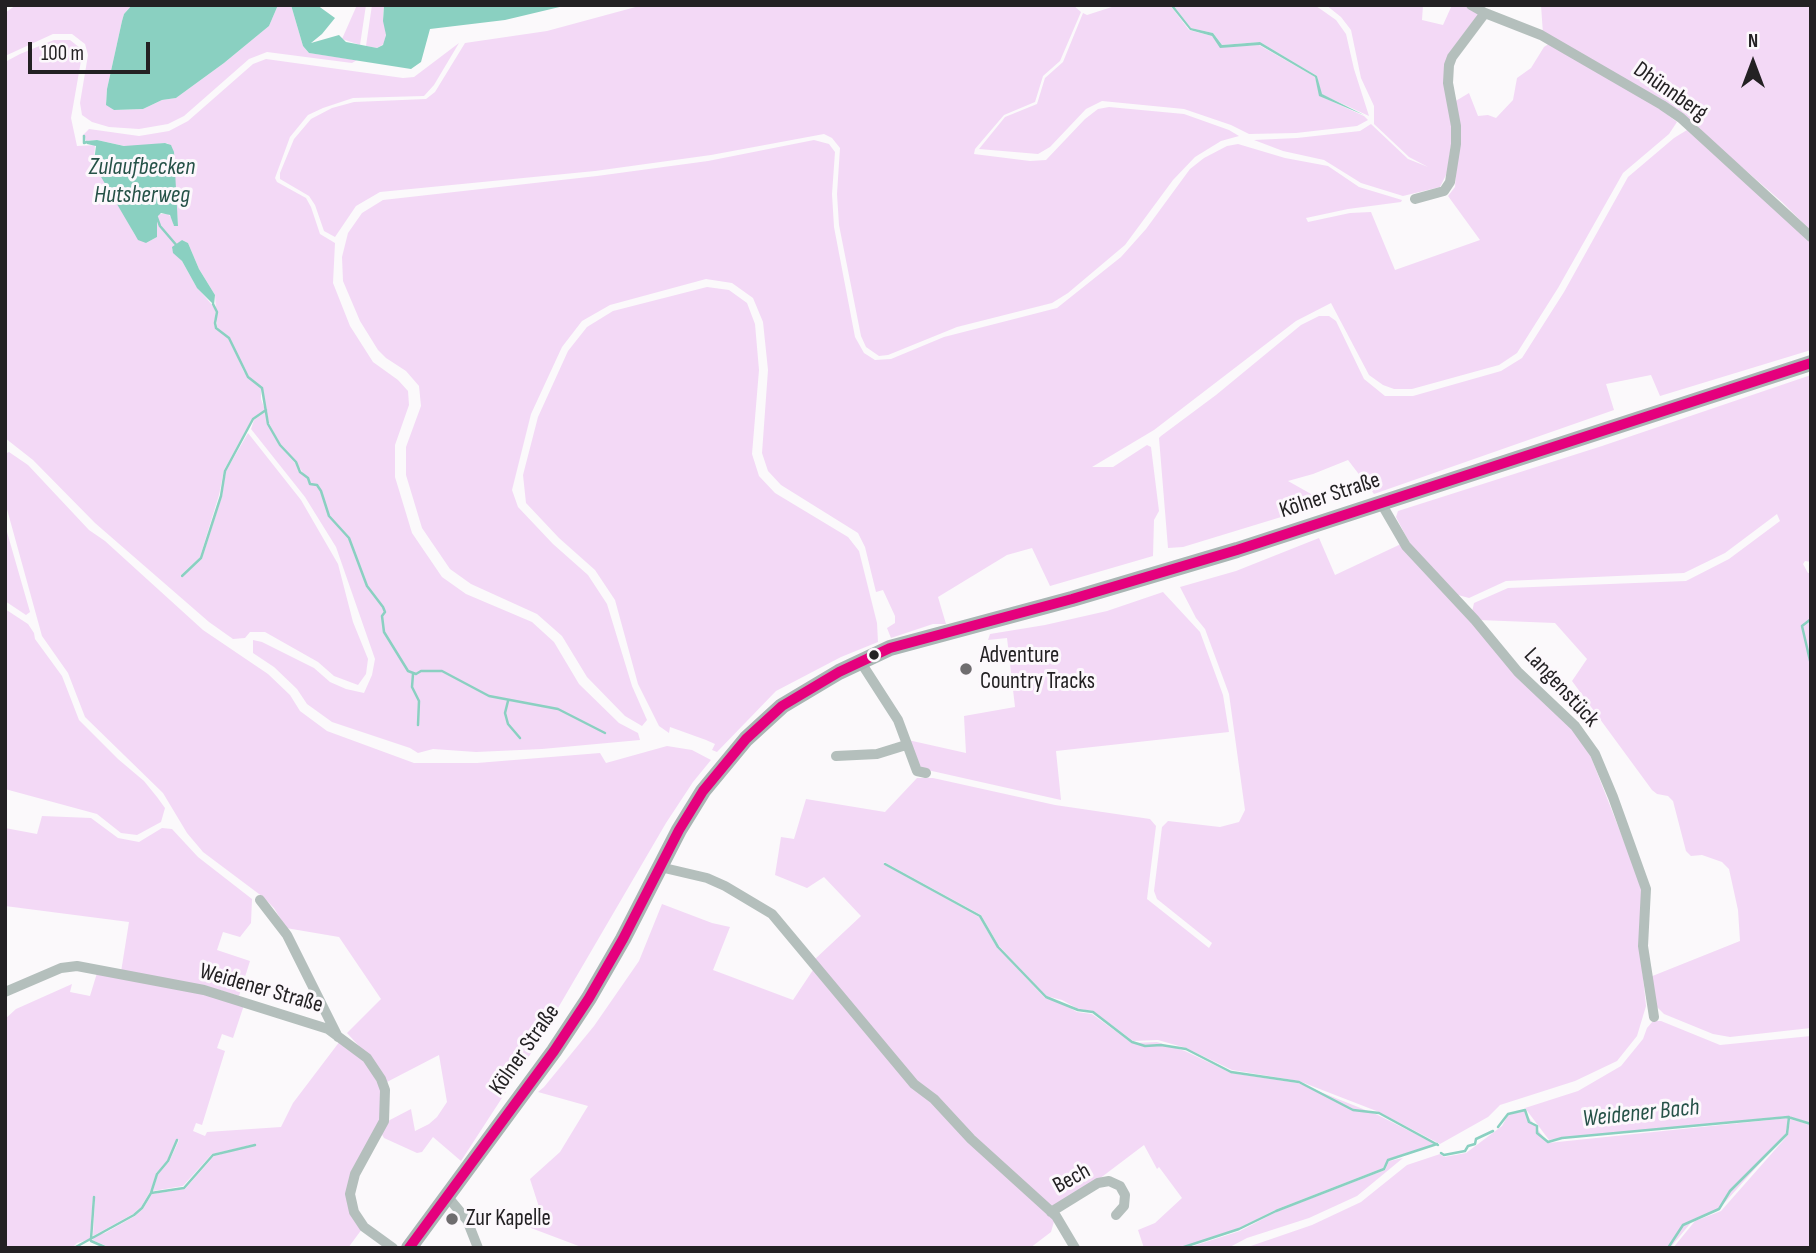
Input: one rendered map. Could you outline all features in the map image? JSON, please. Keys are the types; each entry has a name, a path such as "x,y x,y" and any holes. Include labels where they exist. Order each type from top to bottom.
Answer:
{"main road":[{"name":"Kölner Straße","path":"411,1247 554,1051 589,998 692,807 722,765 782,706 860,660 901,646 1163,573 1811,363"}],"street":[{"name":"Dhünnberg","path":"1471,5 1541,35 1662,104 1681,118 1811,237"},
{"path":"1415,199 1444,191 1450,182 1456,126 1448,83 1449,65 1451,57 1485,13"},
{"name":"Langenstück","path":"1381,503 1406,546 1475,620 1518,672 1575,726 1594,754 1613,797 1646,889 1643,946 1654,1017"},
{"path":"860,660 898,720 917,771 926,773"},
{"path":"836,757 877,754 906,745"},
{"path":"660,867 707,878 772,914 915,1084 1051,1212"},
{"path":"260,900 287,935 338,1037"},
{"name":"Weidener Straße","path":"5,992 61,968 77,966 204,990 317,1024 338,1037 367,1058 385,1090 384,1121 355,1174 351,1194 354,1212 364,1227 393,1248"},
{"name":"Bech","path":"1075,1248 1051,1212 1098,1183 1109,1181 1120,1186 1125,1195 1124,1206 1116,1214"},
{"path":"447,1196 467,1220 478,1248"}],"shaded area":[{"path":"16,5 132,5 124,14 107,89 106,102 114,110 143,109 162,100 176,98 269,26 278,5 291,5 303,46 309,53 357,60 352,63 267,52 249,59 184,116 168,124 139,129 109,127 92,122 82,115 80,103 88,55 85,44 72,34 53,34 5,56 5,13"},
{"path":"357,5 366,5 360,45 342,39"},
{"path":"372,5 384,5 386,34 384,44 377,48 366,46"},
{"path":"643,5 1073,5 1081,12 1060,61 1043,76 1035,102 1004,115 975,149 974,154 1030,161 1046,160 1085,119 1098,109 1109,107 1184,114 1239,136 1221,141 1195,157 1173,180 1125,245 1068,293 1052,303 957,327 888,355 879,356 866,347 861,336 839,225 837,194 840,148 832,138 824,134 711,155 595,171 380,192 356,206 335,237 324,231 309,196 280,179 294,139 311,119 332,108 354,102 426,99 435,92 465,43 547,31"},
{"path":"1118,5 1170,5 1189,30 1212,36 1221,47 1259,45 1315,77 1320,96 1368,120 1357,126 1296,133 1249,134 1184,109 1102,101 1086,109 1050,147 1038,154 979,149 1005,117 1037,104 1045,78 1063,62 1083,13 1087,15"},
{"path":"1173,5 1314,5 1336,20 1346,34 1369,116 1321,94 1317,76 1260,42 1222,45 1213,33 1191,28"},
{"path":"1326,5 1423,5 1422,20 1443,25 1452,5 1467,5 1479,15 1450,55 1454,125 1447,173 1440,187 1403,196 1361,183 1324,160 1283,151 1254,140 1360,131 1371,124 1408,159 1428,167 1409,157 1374,124 1374,106 1361,78 1351,30 1341,17"},
{"path":"1541,5 1811,5 1811,231 1782,202 1683,116 1543,34"},
{"path":"54,40 70,40 80,48 82,55 71,118 77,146 95,145 94,161 97,170 135,235 146,243 157,237 159,214 168,214 173,219 173,225 178,225 172,147 167,143 129,147 97,140 86,141 82,136 89,129 139,136 169,131 188,121 253,64 266,59 403,78 414,77 459,43 434,85 424,96 353,98 308,115 290,137 275,178 277,182 306,198 320,234 335,243 333,283 350,326 373,362 408,391 409,405 395,445 395,477 412,533 442,577 466,594 532,622 554,642 579,684 619,723 638,733 640,740 542,749 476,752 433,749 418,753 332,722 307,704 297,689 274,667 253,653 253,640 314,668 330,682 364,693 375,659 336,547 305,497 251,429 254,420 265,412 268,424 279,445 305,476 296,462 280,444 269,423 261,385 261,399 265,410 252,419 224,470 200,557 180,576 202,559 222,496 226,471 248,433 301,500 338,564 353,622 368,659 366,674 358,685 334,676 318,662 265,632 250,632 245,638 233,639 209,622 95,523 33,460 5,438 5,62","holes":["182,240 188,243 199,269 215,295 217,327 230,338 245,372 257,385 244,372 229,338 215,328 216,312 213,306 196,286 172,249"]},
{"path":"1550,43 1652,103 1677,122 1669,134 1623,173 1558,288 1517,353 1499,365 1412,389 1394,389 1369,375 1331,303 1296,321 1154,430 1092,467 1113,467 1147,445 1151,447 1159,511 1154,520 1153,556 1050,586 1032,548 1007,555 938,597 946,624 933,624 891,638 887,628 895,623 895,616 883,590 876,592 865,547 858,533 781,485 768,471 762,453 768,370 763,322 753,298 732,283 706,279 610,305 582,321 562,347 531,414 512,490 518,507 553,544 588,575 607,604 632,686 647,720 642,726 625,716 587,677 562,636 537,614 471,584 450,569 422,528 406,475 406,447 421,406 419,386 406,371 378,350 360,321 343,281 342,257 348,233 362,213 383,200 708,161 814,140 829,144 835,152 832,194 834,227 855,337 864,353 875,360 891,359 944,337 1057,308 1121,257 1146,229 1190,169 1227,146 1238,144 1285,158 1328,166 1359,187 1402,200 1306,218 1308,222 1350,213 1371,212 1395,270 1480,240 1448,196 1455,187 1457,159 1454,102 1469,93 1478,116 1496,118 1513,100 1517,78 1531,68 1544,47"},
{"path":"1687,130 1811,242 1811,350 1660,396 1651,375 1606,384 1614,410 1374,494 1348,460 1288,481 1327,503 1183,547 1168,548 1159,438 1161,436 1301,325 1319,316 1329,316 1336,321 1364,379 1385,396 1413,396 1501,371 1522,358 1564,292 1628,177"},
{"path":"707,287 729,290 747,303 755,324 759,370 752,454 759,476 775,493 848,537 859,551 877,623 878,642 841,657 776,691 717,752 712,750 715,744 670,727 669,733 659,726 638,684 615,600 595,570 559,538 526,503 523,475 538,417 568,351 587,327 613,311"},
{"path":"1811,375 1811,562 1805,561 1803,564 1808,573 1811,573 1811,1028 1730,1037 1713,1034 1664,1014 1656,1006 1650,977 1740,941 1738,910 1729,869 1722,862 1702,855 1691,856 1686,851 1673,801 1668,796 1652,790 1572,681 1587,659 1555,623 1479,620 1472,612 1474,603 1508,588 1686,581 1729,559 1780,521 1777,514 1725,553 1684,573 1506,581 1469,598 1458,595 1410,544 1396,517 1398,511"},
{"path":"9,452 28,465 89,530 105,541 203,630 268,674 290,695 300,711 327,731 414,763 477,763 600,753 606,763 667,746 692,750 711,760 666,823 537,1044 461,1161 433,1137 422,1152 417,1153 384,1138 381,1133 386,1122 411,1109 415,1131 437,1117 447,1102 439,1055 385,1083 368,1056 347,1033 381,999 339,937 286,928 274,908 263,897 203,852 187,833 163,793 85,717 68,673 42,636 5,502 5,454"},
{"path":"5,525 30,612 26,615 5,601"},
{"path":"1319,538 1335,575 1401,544 1572,728 1591,757 1643,890 1640,947 1646,1006 1637,1036 1617,1061 1575,1081 1500,1105 1488,1117 1440,1144 1379,1112 1299,1081 1232,1070 1186,1048 1158,1040 1133,1041 1093,1011 1078,1009 1062,1000 1046,996 999,946 981,915 884,862 979,917 997,947 1045,998 1077,1012 1092,1014 1132,1043 1157,1042 1185,1051 1231,1073 1298,1083 1378,1115 1435,1144 1388,1159 1383,1168 1275,1210 1239,1228 1180,1248 1144,1248 1138,1230 1155,1223 1182,1198 1159,1167 1157,1169 1144,1145 1074,1198 1052,1207 916,1082 814,960 861,916 824,877 807,888 775,875 781,837 794,839 806,799 885,812 917,778 933,778 1055,805 1150,819 1156,826 1147,899 1209,948 1212,943 1157,899 1154,891 1162,827 1168,821 1220,827 1239,822 1245,810 1229,694 1205,629 1196,618 1180,587 1236,571"},
{"path":"1163,592 1200,632 1223,695 1229,732 1056,751 1061,800 923,769 916,762 908,740 966,753 964,716 1015,707 1007,638 988,640 990,634 1107,611"},
{"path":"5,609 28,624 34,633 35,639 62,676 79,720 144,781 157,797 165,808 161,822 137,835 121,833 97,814 5,789"},
{"path":"42,816 91,818 118,838 139,842 162,828 172,829 198,857 252,899 251,923 240,937 223,932 217,950 250,961 239,996 206,986 121,972 129,922 5,906 5,828 37,834"},
{"path":"662,904 730,927 713,970 793,1000 815,967 884,1051 1055,1218 1051,1232 1030,1248 584,1248 523,1225 530,1219 527,1212 539,1207 530,1179 560,1152 588,1106 538,1092 594,1026 639,961"},
{"path":"97,973 244,1005 233,1038 222,1034 217,1048 225,1051 202,1125 196,1123 193,1131 205,1136 207,1132 281,1127 293,1103 340,1041 365,1061 382,1090 381,1119 349,1183 362,1229 348,1248 111,1248 92,1240 135,1216 152,1194 185,1189 214,1156 256,1145 212,1154 183,1186 153,1191 158,1174 169,1162 179,1140 177,1139 167,1161 156,1173 151,1190 141,1207 133,1214 93,1236 93,1196 90,1239 77,1243 72,1248 5,1248 5,1019 16,1009 72,984 70,992 90,996"},
{"path":"1653,1021 1661,1021 1720,1045 1811,1036 1811,1123 1788,1116 1549,1140 1525,1108 1578,1091 1621,1066 1643,1039"},
{"path":"1524,1111 1548,1143 1788,1118 1786,1134 1719,1209 1694,1219 1670,1248 1245,1248 1312,1225 1361,1202 1407,1165 1440,1154 1444,1157 1466,1153 1502,1126 1508,1115"},
{"path":"1790,1119 1811,1125 1811,1248 1673,1248 1695,1221 1721,1211 1788,1135"},
{"path":"1403,1158 1357,1196 1309,1218 1247,1238 1228,1248 1187,1248 1240,1231 1276,1212 1385,1170 1389,1161"}],"water":[{"path":"132,5 278,5 269,26 176,98 162,100 143,109 114,110 106,105 107,89 124,14"},
{"path":"291,5 317,5 335,18 311,43 339,35 346,42 377,48 383,45 386,35 384,5 568,5 505,20 430,29 421,62 411,69 309,53 303,46"},
{"path":"1170,5 1173,5 1191,28 1213,33 1222,45 1260,42 1317,76 1322,94 1364,115 1319,96 1315,77 1260,45 1220,48 1212,36 1190,30"},
{"name":"Zulaufbecken Hutsherweg","path":"97,140 124,146 165,143 171,145 174,152 178,226 174,226 170,215 161,213 157,217 157,237 146,243 138,240 97,170 94,161 96,146 87,144 86,141"},
{"path":"182,240 188,243 199,269 215,295 214,305 197,288 182,261 173,253 172,247"}],"waterway":[{"path":"84,136 84,143 87,142"},
{"path":"156,215 160,226 178,247"},
{"path":"213,304 217,312 216,328 229,338 248,377 262,388 268,424 280,445 296,462 310,484 317,485 329,516 349,538 367,586 385,612 382,616 384,632 408,671 416,674 421,671 442,671 489,696 558,709 605,733"},
{"path":"182,576 201,558 221,496 225,471 253,419 266,410"},
{"path":"1811,619 1802,626 1811,665"},
{"path":"413,674 412,687 419,701 418,725"},
{"path":"508,701 505,713 508,724 520,738"},
{"path":"885,864 980,916 998,947 1046,997 1078,1010 1093,1012 1132,1042 1145,1046 1161,1045 1186,1049 1231,1072 1299,1082 1353,1110 1379,1113 1438,1145"},
{"name":"Weidener Bach","path":"1498,1127 1508,1114 1525,1110 1529,1122 1537,1126 1537,1133 1548,1142 1562,1138 1788,1117 1811,1124"},
{"path":"1668,1248 1683,1225 1719,1209 1730,1191 1787,1134 1789,1117"},
{"name":"Weidener Bach","path":"1441,1153 1444,1155 1465,1151 1468,1146 1475,1144 1476,1139 1493,1131"},
{"path":"151,1193 157,1174 168,1161 177,1140"},
{"name":"Weidener Bach","path":"1181,1248 1239,1229 1276,1211 1384,1169 1388,1160 1437,1144"},
{"path":"74,1248 134,1215 151,1193 184,1188 213,1155 255,1145"},
{"path":"91,1239 94,1197"},
{"path":"91,1241 107,1248"}],"transit line":[{"path":"409,1248 554,1051 589,998 623,939 679,830 703,791 746,739 782,706 839,672 890,648 1072,599 1237,550 1811,363"}],"place":[{"name":"Adventure Country Tracks","path":"966,669"},
{"name":"Zur Kapelle","path":"452,1219"}]}
